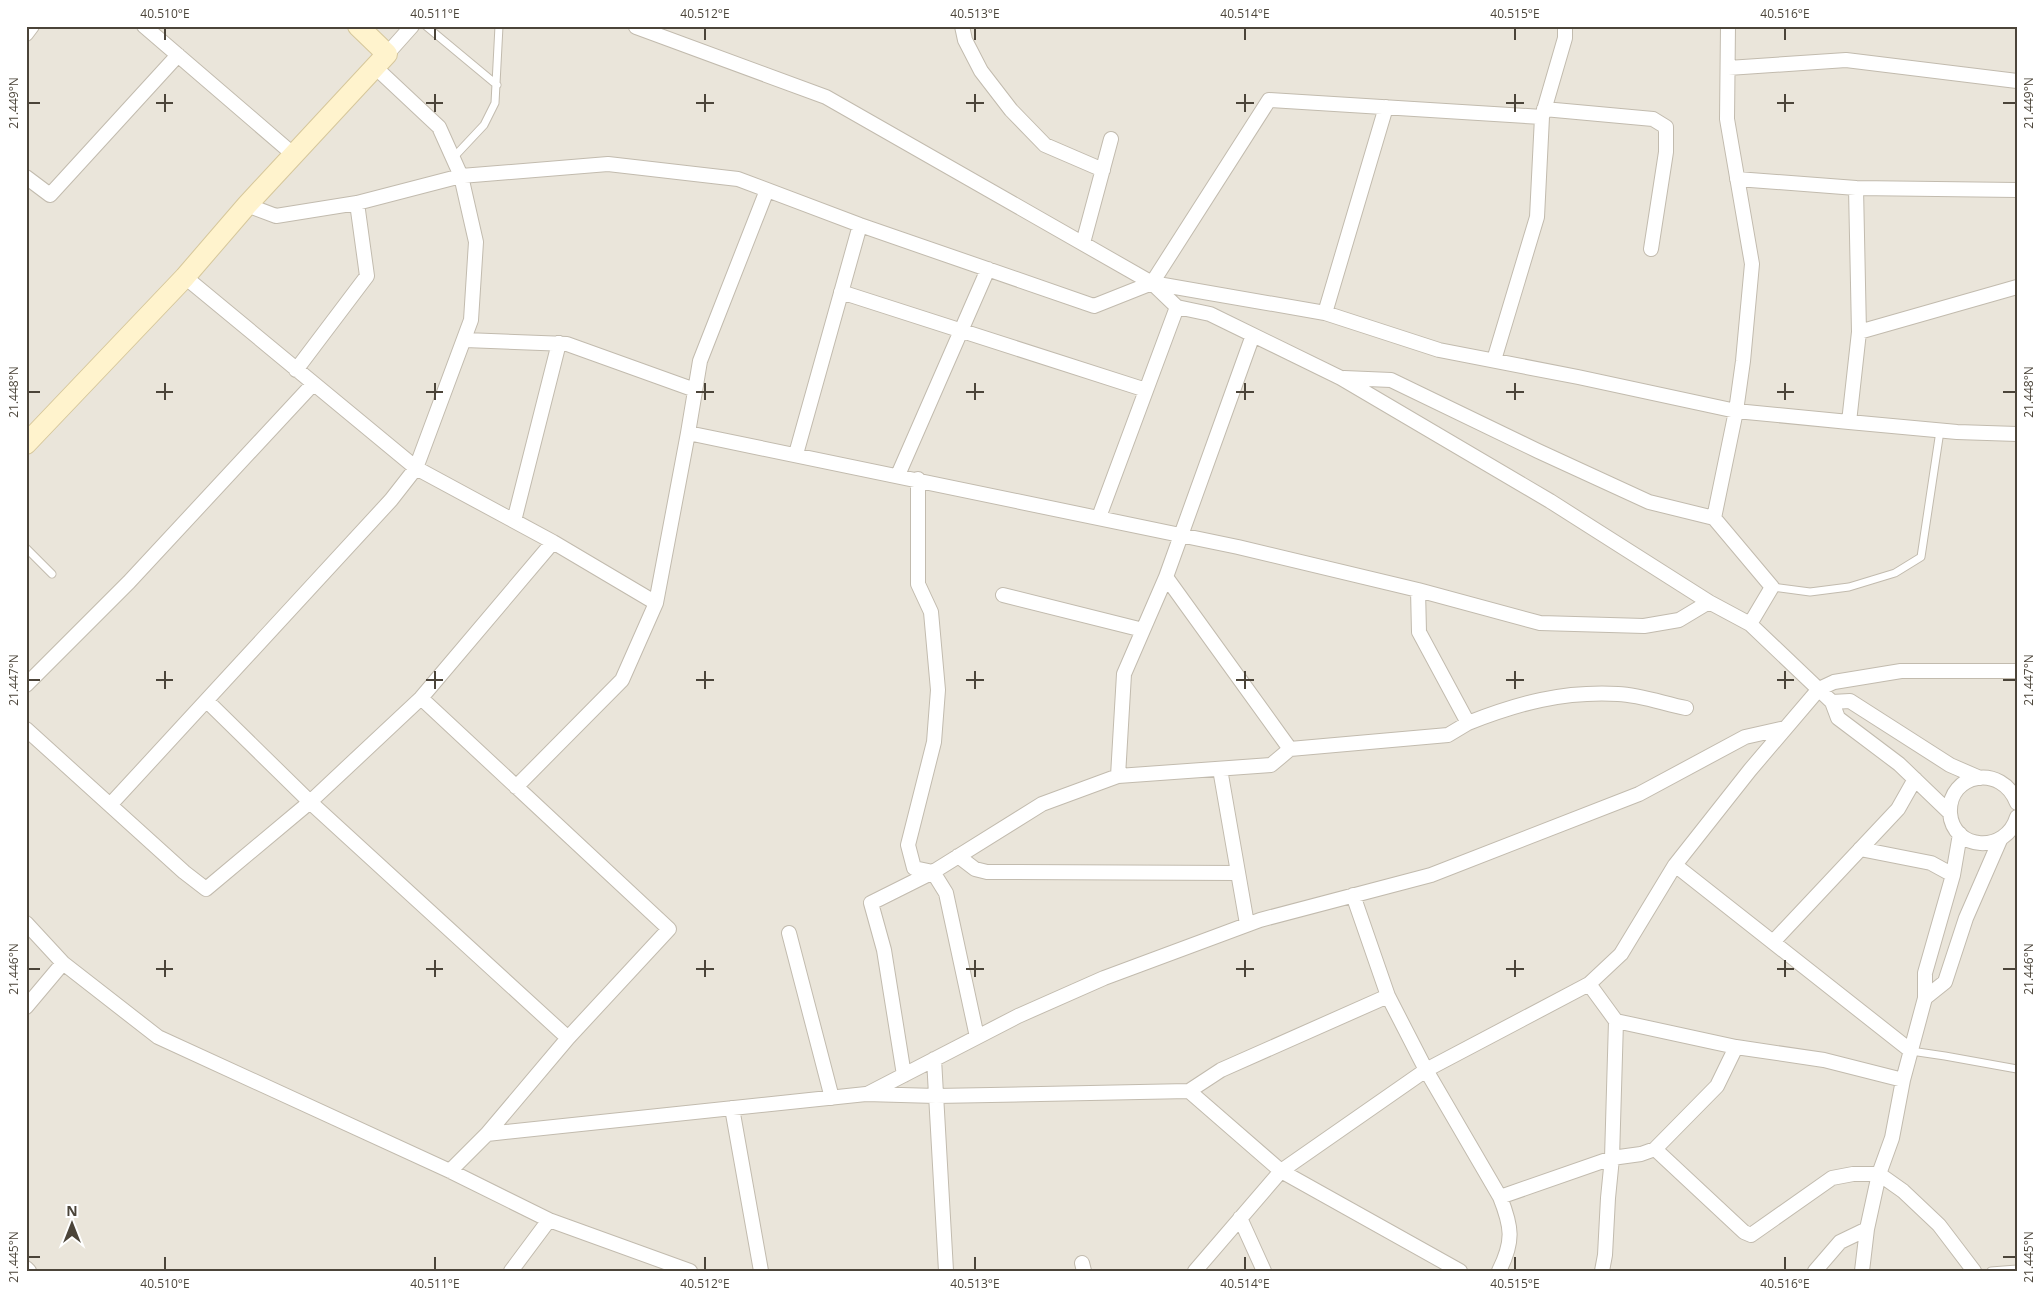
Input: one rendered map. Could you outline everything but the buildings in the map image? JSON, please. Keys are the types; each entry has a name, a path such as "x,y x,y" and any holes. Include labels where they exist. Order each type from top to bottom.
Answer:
{"main road":[{"path":"26,444 185,277 247,206 381,61 358,26"}],"street":[{"path":"26,34 32,26"},
{"path":"144,26 294,155"},
{"path":"110,805 392,500 416,468 471,320 476,242 461,176 439,127 381,61 412,26"},
{"path":"636,26 641,26"},
{"path":"636,26 826,97 1152,283 1177,307 1210,314 1341,378 1550,501 1709,602 1750,624 1832,702 1838,718 1915,779 1950,813"},
{"path":"962,26 966,40 981,71 1011,110 1046,145 1103,170"},
{"path":"1494,360 1536,217 1543,113 1565,38 1565,26"},
{"path":"1714,518 1736,411 1743,361 1752,264 1727,119 1728,26"},
{"path":"26,177 50,194 178,55"},
{"path":"1728,68 1846,60 2017,81"},
{"path":"1152,283 1269,100 1653,119 1666,127 1666,152 1651,249"},
{"path":"1325,313 1386,107"},
{"path":"1083,243 1111,139"},
{"path":"247,206 276,216 357,203 461,176 608,164 738,179 860,225 1094,306 1152,283 1325,313 1439,350 1736,411 1940,431 2017,434"},
{"path":"1737,180 1856,188 2017,190"},
{"path":"1849,422 1859,332 1856,188"},
{"path":"516,787 622,680 656,603 700,361 767,190"},
{"path":"296,370 367,276 357,203"},
{"path":"796,454 860,225"},
{"path":"898,475 988,269"},
{"path":"185,277 416,468 514,520 656,603"},
{"path":"1859,332 2017,286"},
{"path":"841,292 1146,390"},
{"path":"1099,517 1177,307"},
{"path":"1118,776 1124,674 1166,577 1254,335"},
{"path":"465,340 567,344 695,390"},
{"path":"514,520 560,343"},
{"path":"1341,378 1391,380 1649,502 1714,518 1772,587 1750,624"},
{"path":"26,685 129,582 313,384"},
{"path":"688,432 1181,534 1418,590 1540,623 1580,626 1644,626 1679,620 1709,602"},
{"path":"918,479 918,584 931,612 938,690 934,742 908,846 914,868 932,872 946,893 977,1037"},
{"path":"26,729 184,872 206,889 310,802 422,698 553,542"},
{"path":"1166,577 1290,749"},
{"path":"1418,590 1418,632 1468,723"},
{"path":"1003,595 1143,630"},
{"path":"1195,1271 1281,1171 1426,1070 1589,984 1620,954 1675,865 1784,728 1819,689 1834,682 1901,671 2017,671"},
{"path":"904,1075 884,950 871,903 932,872 1042,804 1118,776 1271,765 1290,749 1448,735 1468,723 1510,707 1555,696 1620,694 1686,708"},
{"path":"422,698 669,929 568,1038 487,1134 450,1171"},
{"path":"207,701 310,802 568,1038"},
{"path":"1832,702 1850,702 1950,765 1980,778 1997,779 2007,786 2016,797"},
{"path":"866,1094 1018,1016 1104,978 1247,924 1432,875 1639,794 1744,737 1784,728"},
{"path":"1220,769 1247,924"},
{"path":"1980,778 1964,783 1956,792 1950,813 1953,824 1960,834 1968,840 1979,844 1989,844 2007,838"},
{"path":"1773,942 1898,809 1915,779"},
{"path":"1925,998 1945,982 1966,918 2017,817"},
{"path":"1862,1271 1867,1229 1878,1174 1892,1138 1903,1080 1925,998 1925,973 1952,875 1960,834"},
{"path":"1860,850 1931,863 1952,875"},
{"path":"958,856 976,869 987,872 1238,873"},
{"path":"1675,865 1911,1052"},
{"path":"1353,895 1388,996 1426,1070 1500,1197 1509,1220 1510,1238 1506,1257 1499,1271"},
{"path":"26,922 63,963 158,1037 450,1171 550,1220 690,1271"},
{"path":"789,933 832,1098"},
{"path":"26,1007 63,963"},
{"path":"1589,984 1616,1021 1612,1158 1605,1255 1602,1271"},
{"path":"487,1134 866,1094 936,1096 1189,1091 1221,1070 1388,996"},
{"path":"1616,1021 1736,1047 1824,1060 1903,1080"},
{"path":"1500,1197 1612,1158 1641,1154 1655,1149 1717,1086 1736,1047"},
{"path":"934,1059 946,1271"},
{"path":"1189,1091 1281,1171 1460,1271"},
{"path":"732,1108 760,1271"},
{"path":"1655,1149 1744,1232 1751,1235 1832,1178 1853,1174 1878,1174 1903,1191 1939,1225 1974,1271"},
{"path":"1240,1218 1264,1271"},
{"path":"511,1271 550,1220"},
{"path":"1815,1271 1840,1242 1867,1229"},
{"path":"26,1268 30,1271"}],"lane":[{"path":"426,26 497,85"},
{"path":"453,158 484,125 495,103 499,26"},
{"path":"1772,587 1810,592 1848,587 1895,573 1921,557 1940,431"},
{"path":"26,548 52,574"},
{"path":"1911,1052 2017,1069"},
{"path":"1991,1271 2017,1269"}],"shaded area":[{"path":"26,26 2017,26 2017,1271 26,1271"}]}
